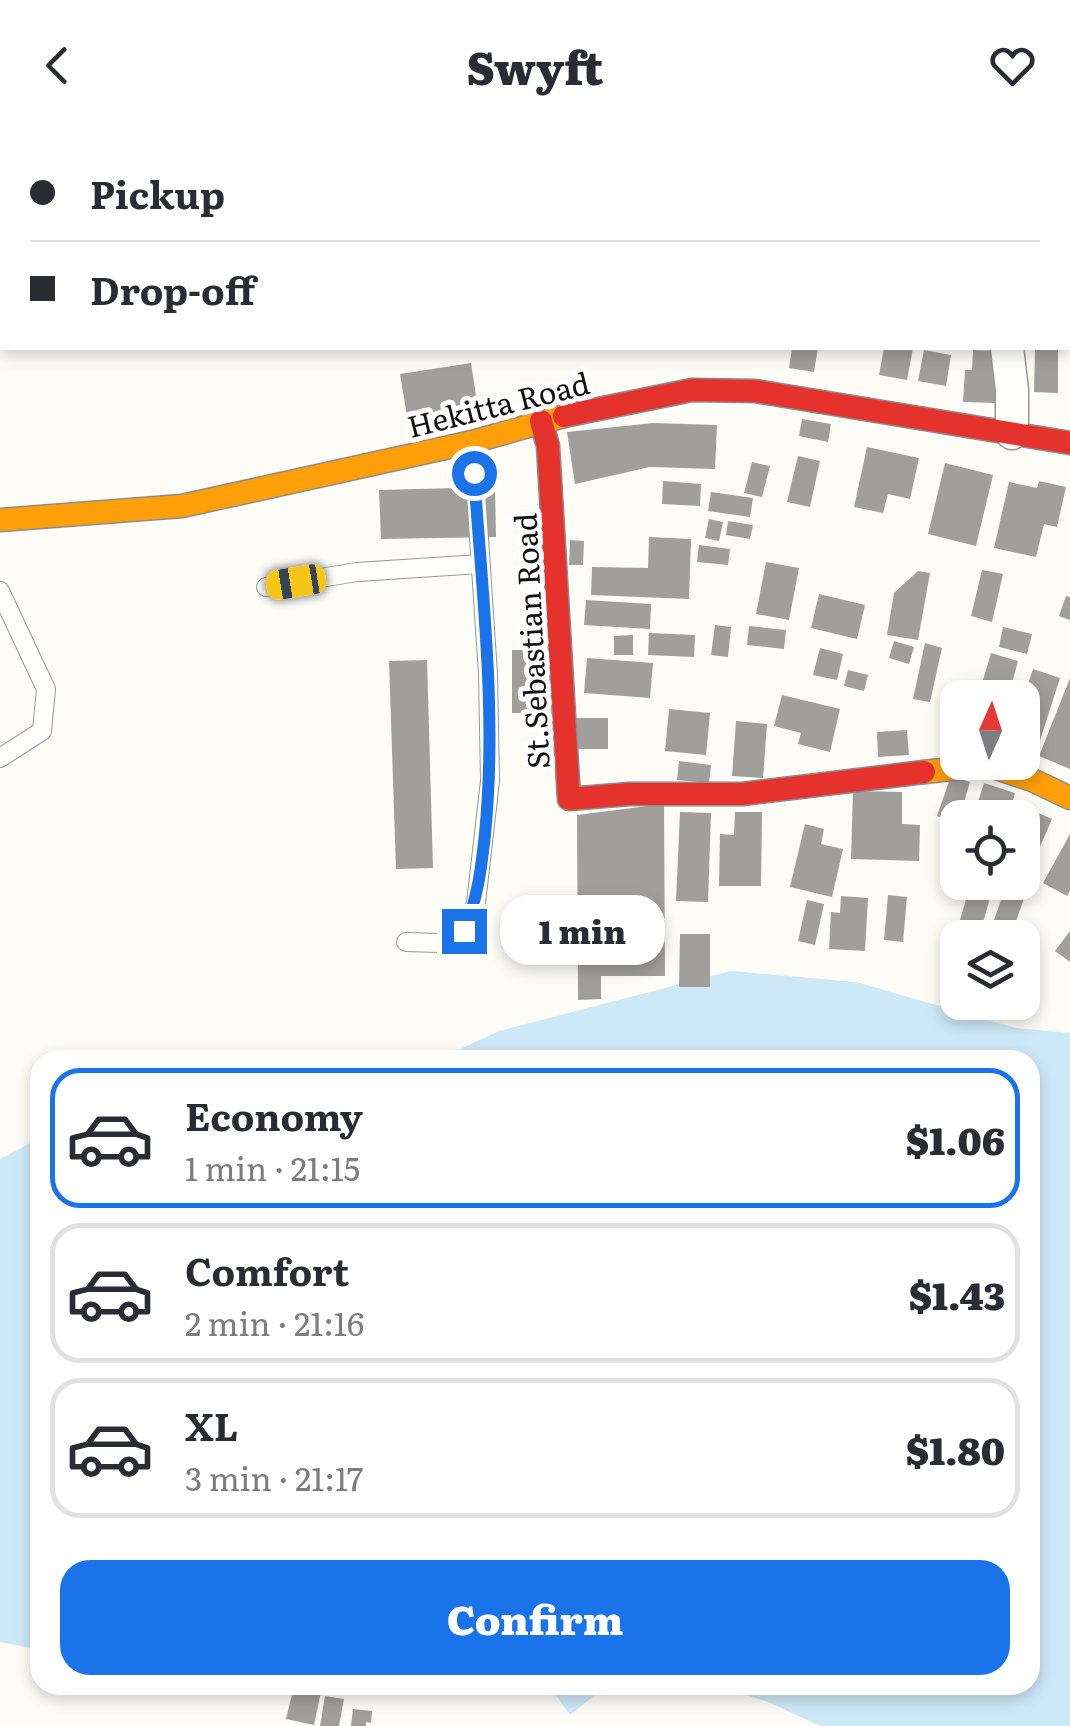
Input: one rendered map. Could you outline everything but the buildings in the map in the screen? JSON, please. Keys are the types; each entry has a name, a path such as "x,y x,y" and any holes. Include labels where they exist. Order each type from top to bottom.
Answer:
{"main road":[{"name":"Hekitta Road","path":"0,520 182,506 472,442 542,421 692,390 756,391 1070,443"},
{"name":"St.Sebastian Road","path":"542,421 548,446 569,799 629,794 742,794 987,765 1070,798"}],"street":[{"path":"1008,350 1012,433"}],"lane":[{"path":"406,942 439,943 464,931 476,904 490,781 488,674 472,442"},
{"path":"266,587 357,572 480,564"},
{"path":"0,591 46,689 42,731 0,758"}],"water":[{"path":"731,971 856,982 940,1006 940,1020 988,1020 1016,1028 1070,1033 1070,1726 820,1726 747,1695 1040,1695 1040,1050 458,1050 499,1031"},
{"path":"30,1143 30,1648 0,1642 0,1159"},
{"path":"556,1695 595,1695 570,1715"}],"traffic: slow":[{"path":"0,520 182,506 472,442 564,416"},
{"path":"924,772 987,765 1070,798"}],"traffic: jam":[{"path":"564,416 692,390 755,391 1070,443"},
{"path":"541,421 548,446 569,799 629,794 742,794 924,772"}],"route":[{"path":"464,931 476,904 490,781 488,674 474,473"}]}
